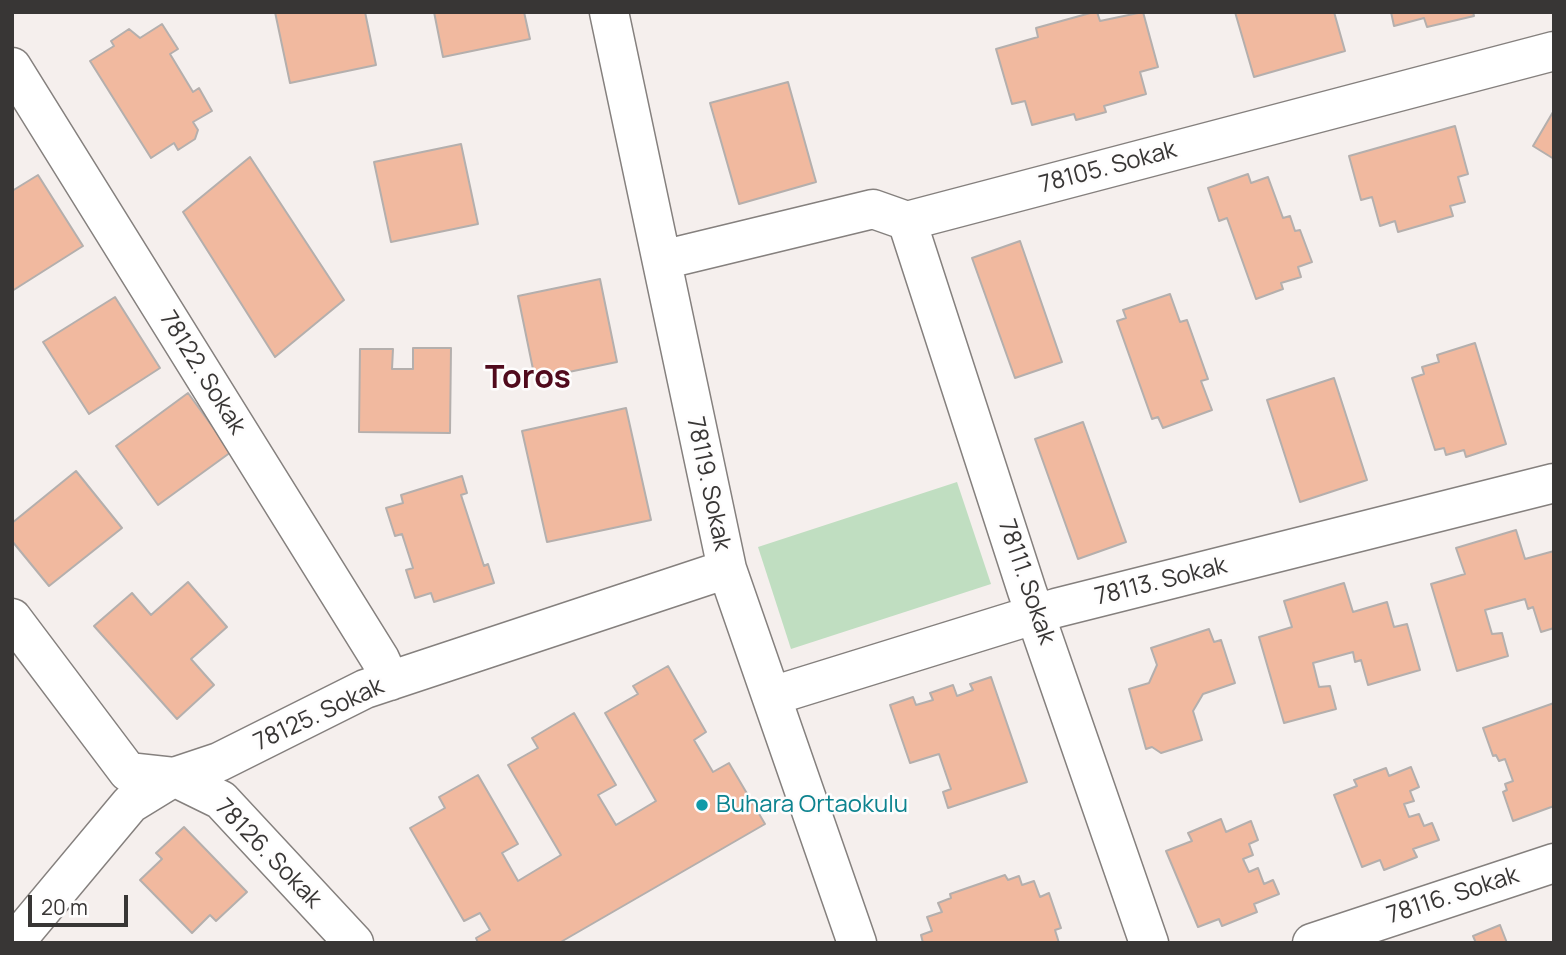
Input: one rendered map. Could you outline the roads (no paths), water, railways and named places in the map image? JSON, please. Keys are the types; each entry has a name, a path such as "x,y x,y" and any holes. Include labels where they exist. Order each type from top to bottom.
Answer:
{"street":[{"name":"78119. Sokak","path":"609,12 726,569 857,943"},
{"name":"78105. Sokak","path":"907,221 1554,51"},
{"name":"78122. Sokak","path":"12,67 380,659 390,681"},
{"path":"662,260 873,209 907,221"},
{"name":"78111. Sokak","path":"907,221 1149,943"},
{"name":"78113. Sokak","path":"772,696 1037,613 1554,483"},
{"name":"78125. Sokak","path":"14,943 130,804 174,777 219,762 365,689 726,569"},
{"path":"12,618 128,772 174,777"},
{"name":"78126. Sokak","path":"174,777 221,800 354,943"},
{"name":"78116. Sokak","path":"1312,943 1554,863"}],"place":[{"name":"Buhara Ortaokulu","path":"702,805"}],"district":[{"name":"Toros","path":"528,379"}]}
